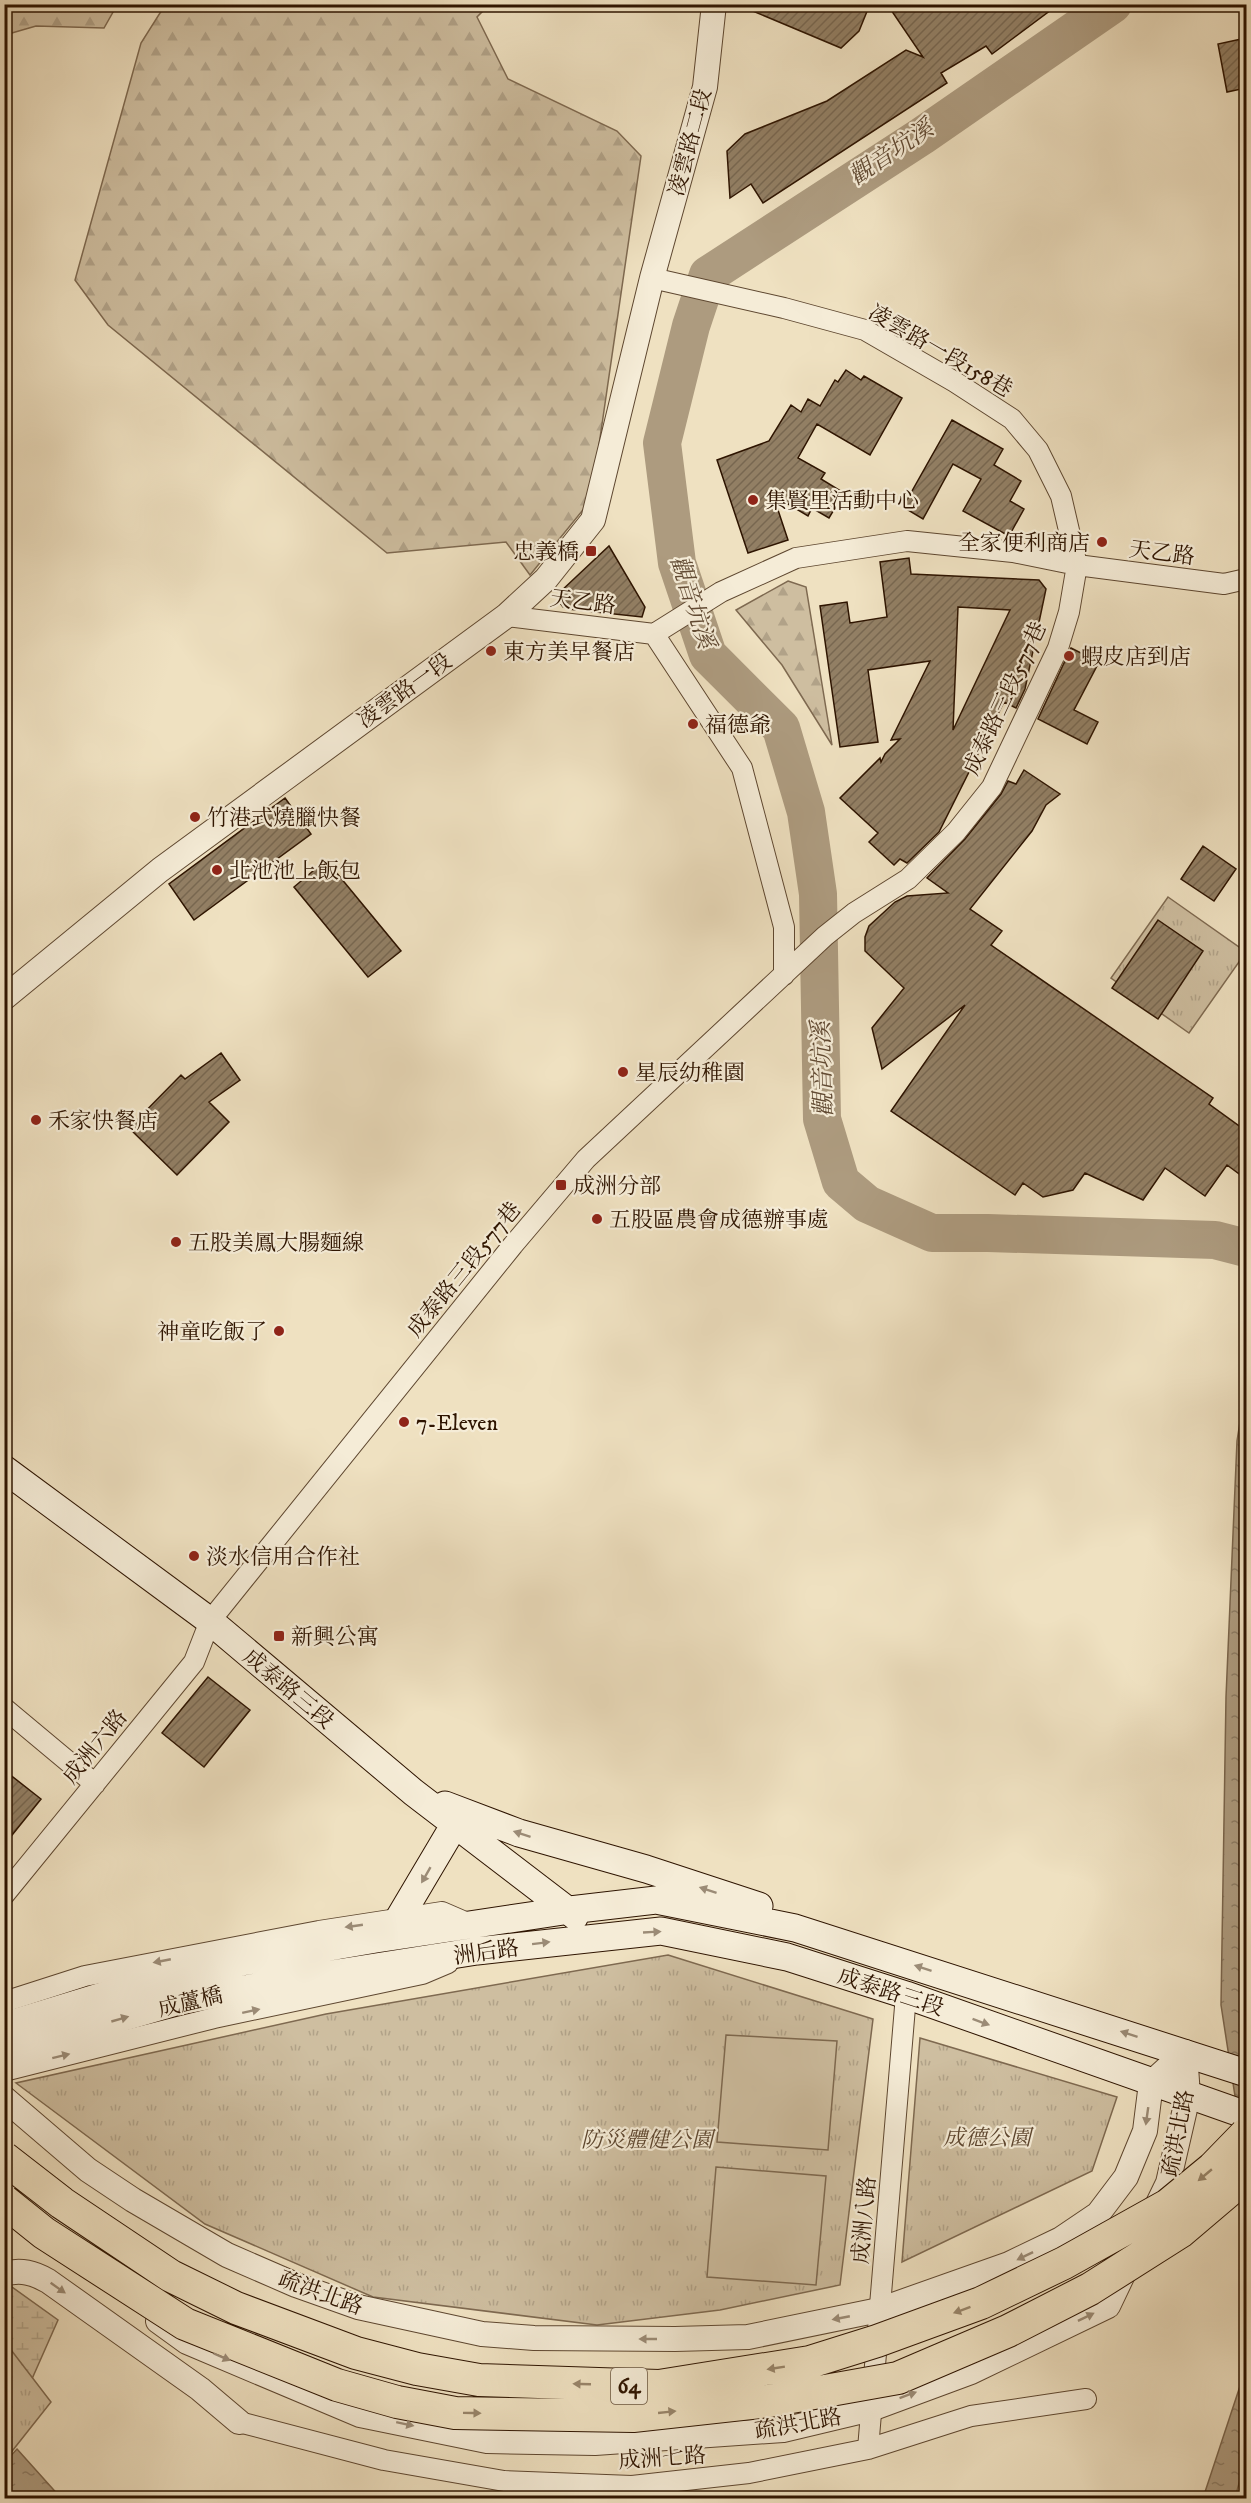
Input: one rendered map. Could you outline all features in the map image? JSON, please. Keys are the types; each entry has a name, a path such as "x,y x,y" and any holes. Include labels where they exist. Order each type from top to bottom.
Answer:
{"highway":[{"name":"64","path":"4,2158 62,2203 171,2276 236,2308 356,2353 417,2369 479,2380 658,2386 810,2362 981,2303 1064,2263 1168,2205 1213,2168 1246,2134"},
{"name":"64","path":"4,2202 44,2233 184,2324 337,2385 397,2402 455,2413 633,2416 769,2401 898,2379 1008,2331 1090,2289 1180,2232 1246,2176"}],"main road":[{"name":"成泰路三段","path":"4,1469 210,1621 413,1792 570,1910 594,1937 661,1932 787,1958 906,1995 1246,2115"},
{"path":"413,1792 519,1833 646,1869 796,1919 881,1954"},
{"path":"388,1932 455,1824"},
{"name":"成泰路三段","path":"570,1910 656,1900 795,1928 1246,2073"},
{"name":"洲后路","path":"388,1932 472,1925 570,1910"},
{"name":"成蘆橋","path":"4,2026 162,1978 388,1932"},
{"name":"洲后路","path":"379,1967 477,1951 594,1937"},
{"name":"成蘆橋","path":"4,2055 22,2047 179,2001 379,1967"}],"street":[{"name":"凌雲路二段","path":"664,281 705,87 714,4"},
{"name":"凌雲路一段158巷","path":"664,281 784,308 865,330 955,382 1012,419 1038,450"},
{"name":"凌雲路一段","path":"4,998 160,870 506,616 546,579 593,520 664,281"},
{"name":"成泰路三段577巷","path":"210,1621 513,1245 586,1159 825,936 854,912 908,879 956,832 992,787 1058,648 1069,612 1077,565 1061,496 1038,450"},
{"name":"天乙路","path":"506,616 654,634 722,592 796,558 907,541 1013,552 1077,565 1224,584 1246,579"},
{"path":"654,634 742,768 784,927 784,975"},
{"name":"成洲六路","path":"4,1895 194,1662 210,1621"},
{"path":"4,1708 95,1784"},
{"path":"4,2002 85,1976 319,1931 388,1932"},
{"path":"4,2071 214,2018 422,1974 477,1951"},
{"name":"成洲八路","path":"868,2449 906,1995"},
{"name":"疏洪北路","path":"4,2098 88,2170 133,2200 227,2255 296,2285 380,2312 482,2334 534,2338 675,2339 748,2337 879,2310 1009,2264 1061,2239 1098,2214 1126,2177 1145,2131 1151,2083 1185,2052 1201,2100 1168,2183 1108,2306 970,2372 871,2409 783,2430 595,2443 488,2441 360,2415 187,2342 4,2202"},
{"path":"4,2274 22,2271 36,2274 48,2281 200,2390 239,2422"},
{"name":"成洲七路","path":"239,2422 384,2460 504,2481 632,2486 749,2473 868,2449 971,2416 1086,2399"}],"green space":[{"path":"5,4 117,5 104,28 36,26 5,35"},
{"path":"165,5 489,5 477,17 508,79 617,131 641,156 591,500 530,575 506,542 387,553 108,325 75,280 141,43"},
{"path":"788,581 806,587 832,745 782,665 736,610"},
{"path":"1168,897 1246,952 1189,1033 1111,978"},
{"name":"防災體健公園","path":"668,1955 873,2019 840,2285 720,2310 597,2325 373,2297 205,2224 16,2083 326,2014"},
{"path":"726,2035 837,2041 828,2150 717,2142"},
{"name":"成德公園","path":"920,2038 1117,2097 1092,2171 902,2262"},
{"path":"716,2167 826,2176 816,2285 707,2277"},
{"path":"5,2282 58,2320 5,2440"},
{"path":"5,2342 51,2402 5,2460"}],"water":[{"path":"1150,1230 1246,1240 1246,1261 1233,1249 1157,1246"},
{"path":"1246,1384 1246,2150 1239,2122 1221,2005 1226,1697 1237,1441"},
{"path":"1246,2368 1246,2458 1235,2498 1203,2498"},
{"path":"17,2449 61,2498 5,2498 5,2462"}],"building":[{"path":"736,4 870,4 859,31 841,48"},
{"path":"887,4 1059,4 992,54 986,46 941,73 947,83 763,203 751,184 730,198 727,151 745,134 827,101 906,50 923,57"},
{"path":"1246,38 1246,88 1227,92 1218,44"},
{"path":"846,370 861,380 864,376 902,398 870,455 817,424 798,458 825,473 821,479 844,493 829,518 812,508 808,516 773,495 788,540 748,553 717,460 769,441 791,405 801,412 808,399 820,406 835,380 838,382"},
{"path":"952,420 1003,449 994,465 1021,481 1010,501 1024,509 1009,536 963,511 981,479 953,464 923,519 903,507"},
{"path":"609,546 645,607 642,617 568,609 560,603 560,592"},
{"path":"909,558 911,574 1039,580 1046,589 1025,689 1016,708 1004,702 939,832 907,863 900,859 894,865 869,842 878,833 840,798 880,758 881,762 885,754 900,739 891,740 930,661 868,670 878,742 840,747 820,606 847,602 850,623 887,617 880,562","holes":["958,607 1010,610 953,730"]},
{"path":"1071,648 1099,662 1074,710 1098,722 1087,744 1038,719"},
{"path":"1024,770 1060,794 1046,805 1032,831 970,909 1002,931 991,945 1213,1098 1209,1104 1246,1131 1246,1179 1227,1165 1205,1196 1165,1168 1143,1200 1085,1173 1073,1190 1043,1197 1023,1183 1015,1195 891,1111 965,1005 882,1069 872,1028 904,988 865,951 865,937 869,926 895,902 907,896 948,893 927,878 965,839 1001,794 1008,781 1016,784"},
{"path":"285,798 311,834 194,920 169,884"},
{"path":"1203,846 1236,869 1214,901 1181,879"},
{"path":"326,860 401,951 368,977 294,887"},
{"path":"1158,920 1203,951 1158,1019 1112,988"},
{"path":"221,1053 240,1080 209,1102 229,1122 177,1175 129,1128 181,1075 185,1079"},
{"path":"208,1677 250,1710 204,1767 162,1733"},
{"path":"4,1770 41,1799 4,1845"}],"waterway":[{"name":"觀音坑溪","path":"1113,4 922,136 708,275 691,326 662,443 677,563 708,655 781,728 806,812 818,894 822,1119 841,1182 867,1204 932,1233 1215,1240 1246,1248"}],"place":[{"name":"集賢里活動中心","path":"753,500"},
{"name":"全家便利商店","path":"1102,542"},
{"name":"忠義橋","path":"591,551"},
{"name":"東方美早餐店","path":"491,651"},
{"name":"蝦皮店到店","path":"1069,656"},
{"name":"福德爺","path":"693,724"},
{"name":"竹港式燒臘快餐","path":"195,817"},
{"name":"北池池上飯包","path":"217,870"},
{"name":"星辰幼稚園","path":"623,1072"},
{"name":"禾家快餐店","path":"36,1120"},
{"name":"成洲分部","path":"561,1185"},
{"name":"五股區農會成德辦事處","path":"597,1219"},
{"name":"五股美鳳大腸麵線","path":"176,1242"},
{"name":"神童吃飯了","path":"279,1331"},
{"name":"7-Eleven","path":"404,1422"},
{"name":"淡水信用合作社","path":"194,1556"},
{"name":"新興公寓","path":"279,1636"}]}
